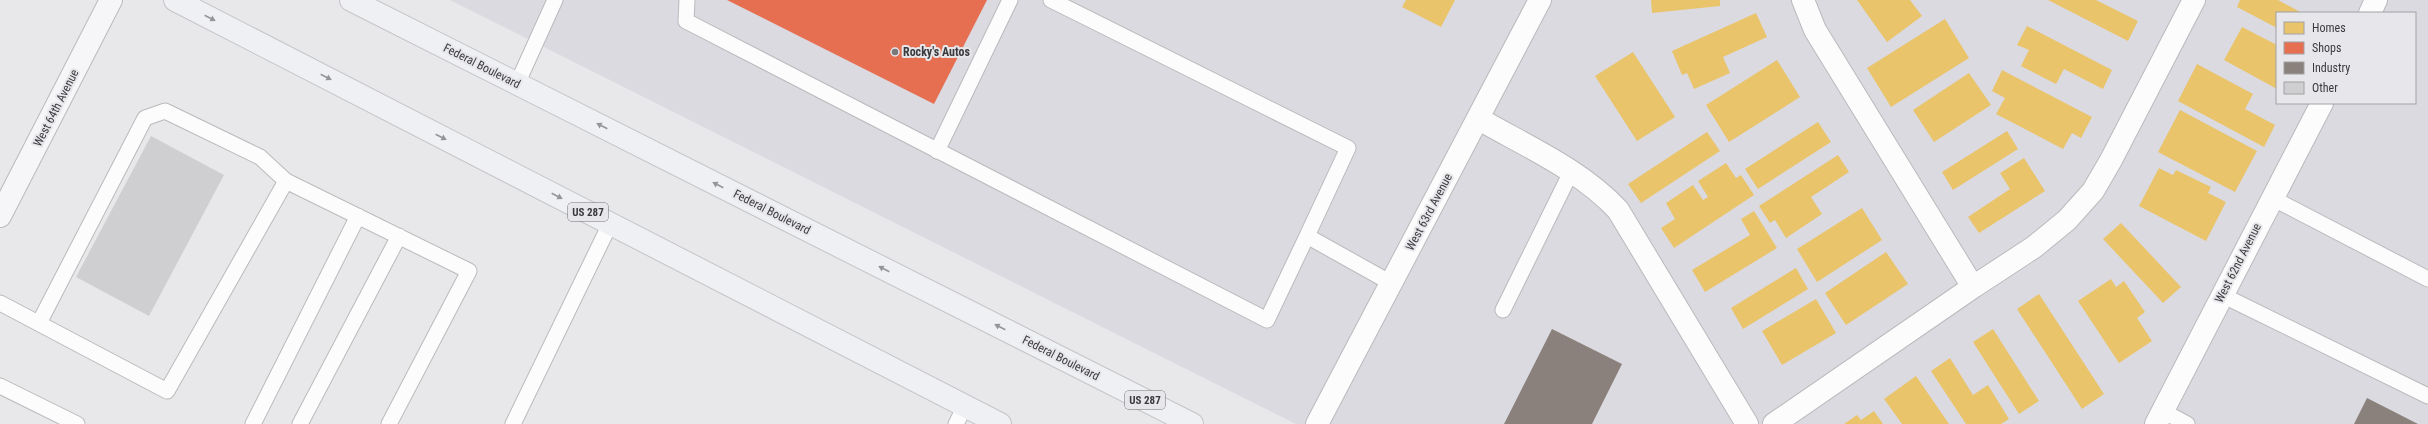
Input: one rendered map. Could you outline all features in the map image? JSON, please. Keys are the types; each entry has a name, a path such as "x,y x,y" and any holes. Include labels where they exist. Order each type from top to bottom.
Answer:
{"main road":[{"name":"US 287","path":"175,0 610,224 960,415 1000,424"},
{"name":"Federal Boulevard","path":"351,0 1192,424"}],"street":[{"name":"West 64th Avenue","path":"2,209 111,0"},
{"name":"West 63rd Avenue","path":"1317,424 1479,119 1540,0"},
{"path":"1803,0 1815,30 1973,286"},
{"path":"1774,424 1973,286 2034,247 2066,220 2093,191 2111,160 2194,0"},
{"path":"2370,12 2376,0"},
{"name":"West 62nd Avenue","path":"2160,418 2321,104"},
{"path":"1479,119 1572,172 1605,196 1618,210 1747,424"}],"lane":[{"path":"517,84 555,0"},
{"path":"687,0 686,21 1267,320 1348,148 1051,0"},
{"path":"938,151 1010,0"},
{"path":"39,323 145,118 165,110 260,157 286,181 469,271 389,424"},
{"path":"1502,310 1572,172"},
{"path":"0,303 166,391 286,181"},
{"path":"2272,198 2428,280"},
{"path":"253,424 358,216"},
{"path":"519,422 610,224"},
{"path":"300,424 399,236"},
{"path":"1307,236 1391,283"},
{"path":"2222,295 2428,396"},
{"path":"0,386 77,424"},
{"path":"2160,418 2187,424"}],"shaded area":[{"path":"450,0 2428,0 2428,424 1296,424"}],"building: Homes":[{"path":"1406,0 1455,0 1441,27 1402,7"},
{"path":"1651,0 1720,0 1720,6 1652,13"},
{"path":"1857,0 1910,0 1922,16 1887,42"},
{"path":"2048,0 2096,0 2138,21 2128,41"},
{"path":"2240,0 2278,0 2300,12 2276,12 2276,27 2237,7"},
{"path":"1756,13 1767,37 1723,57 1730,73 1694,89 1687,73 1682,75 1672,51"},
{"path":"1945,19 1969,58 1891,107 1867,68"},
{"path":"2027,26 2112,70 2103,89 2064,69 2056,84 2021,66 2029,50 2017,45"},
{"path":"2242,27 2276,44 2276,88 2224,60"},
{"path":"1633,52 1675,117 1637,141 1595,76"},
{"path":"1777,60 1800,97 1729,142 1706,105"},
{"path":"2197,64 2253,94 2245,109 2275,125 2264,147 2178,101"},
{"path":"2002,70 2092,117 2081,138 2072,133 2063,149 1996,114 2005,98 1992,91"},
{"path":"1969,73 1991,105 1934,142 1913,110"},
{"path":"2180,110 2257,151 2235,192 2158,152"},
{"path":"1818,122 1831,142 1758,189 1745,169"},
{"path":"2007,131 2018,149 1953,190 1942,172"},
{"path":"1707,132 1720,151 1641,203 1628,184"},
{"path":"1838,155 1849,172 1811,197 1822,214 1786,238 1775,220 1770,223 1759,206"},
{"path":"2024,158 2045,191 1979,233 1968,217 2010,189 2000,173"},
{"path":"1726,163 1736,178 1741,175 1754,195 1674,248 1661,228 1675,219 1666,203 1693,185 1703,200 1708,197 1698,181"},
{"path":"2159,168 2173,175 2176,170 2211,187 2208,193 2226,202 2206,241 2139,206"},
{"path":"1862,208 1882,240 1817,282 1797,249"},
{"path":"1754,211 1777,248 1705,292 1692,270 1750,235 1741,219"},
{"path":"2121,223 2181,287 2163,303 2103,239"},
{"path":"1886,252 1908,284 1846,325 1825,293"},
{"path":"1796,268 1808,289 1743,329 1731,308"},
{"path":"2111,279 2116,287 2124,281 2145,312 2137,318 2152,341 2119,363 2078,301"},
{"path":"2039,294 2104,394 2082,409 2017,309"},
{"path":"1816,299 1836,333 1782,365 1762,331"},
{"path":"1993,329 2039,401 2019,414 1973,342"},
{"path":"1950,358 1973,395 1988,385 2009,419 2001,424 1966,424 1931,371"},
{"path":"1916,376 1949,424 1902,424 1884,399"},
{"path":"1874,411 1883,424 1844,424 1857,415 1861,420"}],"building: Shops":[{"name":"Rocky's Autos","path":"727,0 987,0 934,104"}],"building: Industry":[{"path":"1552,329 1622,364 1592,424 1504,424"},
{"path":"2367,398 2418,424 2354,424"}],"building: Other":[{"path":"151,136 224,175 149,316 76,277"}],"place":[{"name":"Rocky's Autos","path":"895,52"}]}
